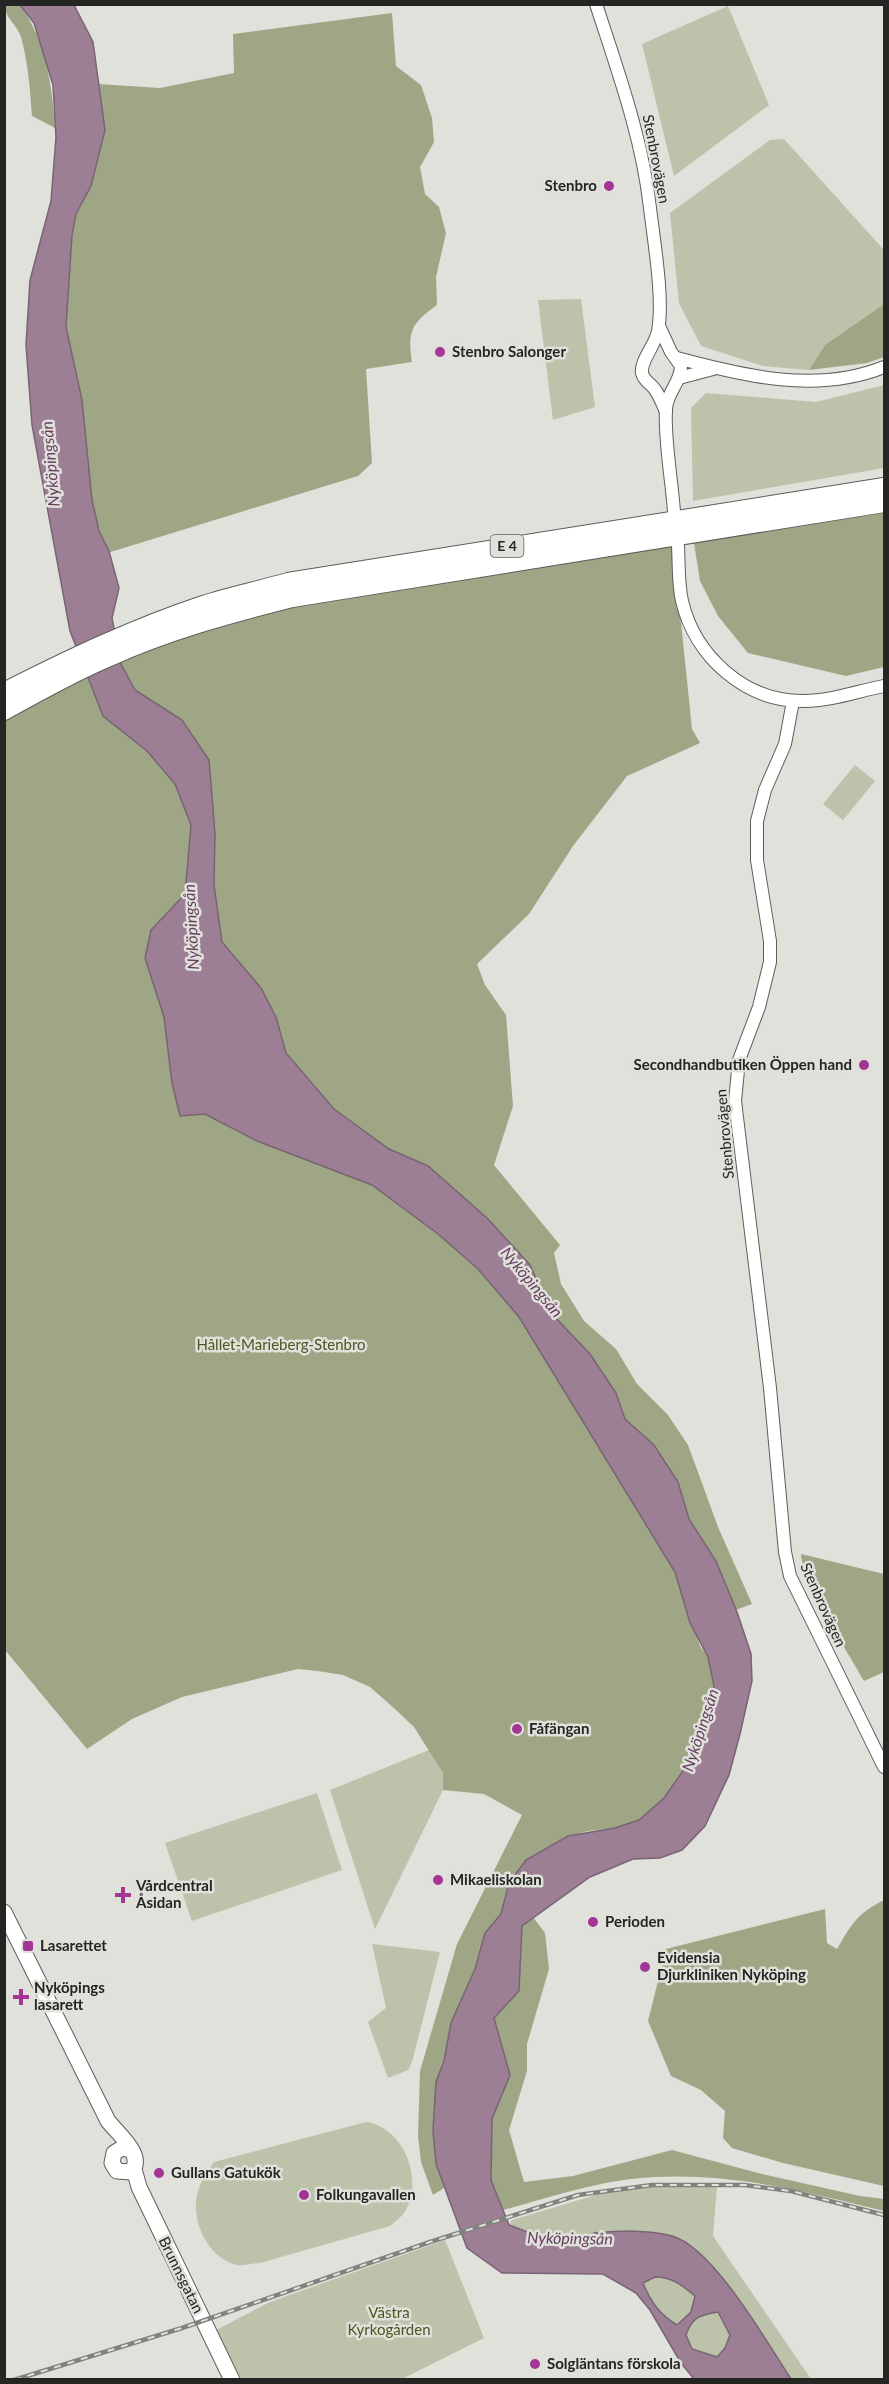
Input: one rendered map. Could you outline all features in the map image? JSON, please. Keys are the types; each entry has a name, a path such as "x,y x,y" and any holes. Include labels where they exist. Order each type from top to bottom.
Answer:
{"highway":[{"name":"E 4","path":"4,693 52,676 204,605 299,580 885,487"},
{"name":"E 4","path":"139,637 292,598 345,587 885,503"},
{"name":"E 4","path":"4,711 52,676"}],"main road":[{"path":"4,1912 108,2121 137,2161 128,2171 113,2168 114,2153 57,2022"},
{"path":"114,2153 123,2148 131,2150"},
{"name":"Brunnsgatan","path":"128,2171 226,2379"},
{"name":"Brunnsgatan","path":"128,2171 139,2187 232,2379"}],"street":[{"name":"Stenbrovägen","path":"596,4 635,120 651,208 659,325 650,353 642,365 642,372 648,384 654,387 666,412 675,512"},
{"name":"Stenbrovägen","path":"659,325 681,366 666,412"},
{"path":"650,353 660,350 720,369 778,380 806,381 852,376 885,367"},
{"path":"654,387 676,382 694,372 720,369"},
{"path":"678,546 682,599 690,624 709,655 725,672 744,685 770,696 793,701 826,699 885,686"},
{"name":"Stenbrovägen","path":"793,701 785,744 765,790 757,821 756,860 770,941 770,962 759,1007 739,1060 736,1110 770,1388 784,1541 790,1576 885,1767"}],"green space":[{"path":"5,5 20,5 36,33 46,63 55,128 32,116 23,46 19,32 7,14"},
{"path":"728,6 769,105 674,176 642,44"},
{"path":"392,13 396,66 421,85 432,118 434,142 420,167 425,194 439,207 446,233 436,277 437,305 422,317 413,329 410,343 412,362 366,369 372,463 358,476 104,554 92,500 82,400 66,327 72,235 76,214 91,186 105,130 98,84 160,88 234,73 233,34"},
{"path":"784,139 884,250 884,304 825,345 809,370 763,366 701,346 679,303 670,213 770,140"},
{"path":"581,299 595,407 553,420 538,300"},
{"path":"884,304 884,357 867,363 809,370 825,345"},
{"path":"884,385 884,468 693,501 691,408 706,393 816,402"},
{"path":"884,513 884,667 846,676 748,653 718,616 700,581 694,543"},
{"name":"Hållet-Marieberg-Stenbro","path":"673,545 692,729 700,743 627,776 573,846 529,914 477,964 485,985 506,1015 513,1106 494,1165 560,1245 554,1253 561,1284 584,1321 616,1349 637,1384 668,1415 688,1445 718,1527 752,1604 694,1625 700,1646 708,1657 714,1686 685,1768 664,1798 639,1820 615,1828 588,1831 565,1837 509,1883 501,1914 485,1933 475,1969 451,2023 444,2061 436,2082 433,2131 436,2164 444,2188 433,2195 421,2162 418,2136 420,2071 457,1944 522,1815 484,1794 443,1790 443,1773 414,1727 370,1687 343,1675 298,1669 182,1697 132,1719 87,1749 5,1650 4,717 105,664 278,606"},
{"path":"855,765 875,781 843,820 823,804"},
{"path":"801,1554 884,1574 884,1672 864,1681 817,1598 803,1565"},
{"path":"429,1750 443,1773 443,1790 375,1929 330,1790"},
{"path":"317,1793 342,1870 192,1921 165,1843"},
{"path":"884,1900 884,2186 783,2163 732,2148 723,2138 725,2111 701,2090 671,2076 648,2021 666,1949 825,1909 827,1943 837,1949 856,1920"},
{"path":"533,1917 545,1933 549,1969 527,2044 527,2071 509,2130 524,2182 573,2176 672,2150 762,2174 860,2196 884,2199 884,2211 771,2185 684,2177 636,2178 616,2181 503,2210 491,2180 492,2119 510,2075 494,2017 519,1991 522,1926"},
{"path":"372,1944 440,1952 412,2062 408,2070 388,2078 368,2022 386,2008"},
{"name":"Folkungavallen","path":"366,2122 379,2126 391,2134 407,2157 411,2171 410,2200 404,2213 394,2223 260,2263 237,2265 228,2262 212,2250 198,2223 196,2204 202,2182 214,2162"},
{"path":"659,2186 717,2186 713,2236 811,2379 791,2379 731,2290 691,2245 574,2247 509,2225 512,2220 606,2192"},
{"name":"Västra Kyrkogården","path":"445,2240 484,2338 402,2379 242,2380 216,2330 270,2302"},
{"path":"655,2277 677,2282 695,2296 691,2312 678,2325 661,2312 646,2289 643,2282"},
{"path":"718,2312 731,2335 725,2348 717,2357 692,2349 686,2335 691,2324 697,2318"}],"water":[{"name":"Nyköpingsån","path":"20,5 74,5 93,42 105,130 91,186 76,214 72,235 66,327 82,400 92,500 99,531 109,551 119,588 112,618 121,664 135,690 182,720 209,760 215,834 214,885 222,942 261,988 276,1017 286,1053 334,1109 389,1149 428,1166 487,1218 530,1265 551,1313 590,1354 616,1393 625,1419 654,1445 678,1482 689,1519 716,1561 751,1654 752,1681 740,1734 729,1775 705,1826 682,1850 660,1858 633,1859 590,1877 522,1926 519,1991 494,2018 510,2075 492,2119 491,2180 509,2225 548,2240 579,2246 586,2243 594,2233 633,2231 672,2236 688,2244 722,2277 754,2321 791,2379 694,2379 681,2363 650,2310 636,2293 603,2274 502,2273 467,2248 436,2164 433,2131 436,2082 444,2061 451,2023 475,1969 485,1933 501,1914 509,1883 526,1860 568,1836 615,1828 639,1820 664,1798 685,1768 714,1686 708,1657 690,1623 675,1572 519,1317 478,1269 438,1234 372,1185 257,1141 205,1114 180,1116 172,1083 164,1017 145,958 151,930 185,894 191,825 175,784 147,751 103,716 70,631 32,425 26,345 30,280 51,201 56,137 53,85 34,23","holes":["655,2277 677,2282 695,2296 691,2312 677,2325 660,2312 646,2290 643,2283","718,2312 730,2335 725,2348 717,2357 692,2349 686,2335 691,2324 702,2316"]}],"railway":[{"path":"14,2380 182,2328 430,2242 578,2195 652,2185 744,2185 791,2191 884,2215"}],"place":[{"name":"Stenbro","path":"609,186"},
{"name":"Stenbro Salonger","path":"440,352"},
{"name":"Secondhandbutiken Öppen hand","path":"864,1065"},
{"name":"Fåfängan","path":"517,1729"},
{"name":"Mikaeliskolan","path":"438,1880"},
{"name":"Vårdcentral Åsidan","path":"123,1895"},
{"name":"Perioden","path":"593,1922"},
{"name":"Lasarettet","path":"28,1946"},
{"name":"Evidensia Djurkliniken Nyköping","path":"645,1967"},
{"name":"Nyköpings lasarett","path":"21,1997"},
{"name":"Gullans Gatukök","path":"159,2173"},
{"name":"Folkungavallen","path":"304,2195"},
{"name":"Solgläntans förskola","path":"535,2364"}]}
